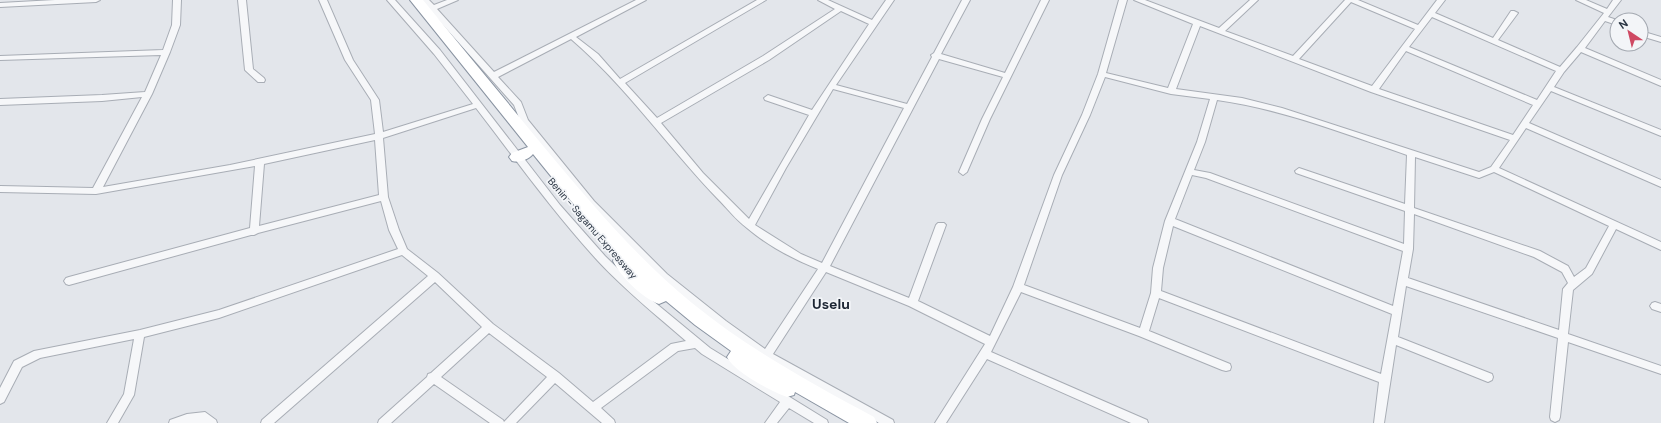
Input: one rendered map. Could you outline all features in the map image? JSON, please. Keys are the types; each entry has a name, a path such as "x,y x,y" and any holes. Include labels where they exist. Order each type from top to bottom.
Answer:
{"highway":[{"name":"Benin - Sagamu Expressway","path":"404,0 522,154 638,280 686,320 760,374 845,423"},
{"path":"416,0 581,203 613,239 663,287 701,320 736,345 822,398 867,423"}],"street":[{"path":"0,6 96,0"},
{"path":"96,191 148,94 166,52 176,25 177,0"},
{"path":"242,0 249,70 261,80"},
{"path":"323,0 348,60 374,100 380,136 384,198 394,230 403,251 435,276 489,327 555,376 610,423"},
{"path":"391,0 425,37 478,105 522,154 557,207 602,259 638,294 706,351 823,423"},
{"path":"425,0 518,104 524,121 591,203 664,276 722,324 767,355 889,423"},
{"path":"433,8 454,0"},
{"path":"492,76 642,0"},
{"path":"619,83 762,0"},
{"path":"822,0 873,23"},
{"path":"750,226 831,86 890,0"},
{"path":"767,355 824,268 935,55 966,0"},
{"path":"963,172 986,119 1045,0"},
{"path":"940,423 992,342 1018,287 1058,174 1086,115 1102,74 1123,0"},
{"path":"1138,0 1374,90 1514,138"},
{"path":"1152,6 1159,0"},
{"path":"1219,32 1254,0"},
{"path":"1294,60 1349,0"},
{"path":"1352,0 1420,28"},
{"path":"1374,90 1441,0"},
{"path":"1580,0 1609,18"},
{"path":"1102,74 1171,91 1242,102 1282,111 1479,175 1494,169 1561,70 1617,0"},
{"path":"656,122 766,58 840,8"},
{"path":"1494,41 1514,13"},
{"path":"1430,14 1561,70"},
{"path":"1171,91 1197,23"},
{"path":"571,36 595,56 656,122 700,175 750,226 798,257 912,303 992,342"},
{"path":"1649,36 1661,40"},
{"path":"1405,48 1539,104"},
{"path":"1580,48 1661,83"},
{"path":"0,58 166,52"},
{"path":"935,55 1008,76"},
{"path":"831,86 909,107"},
{"path":"1550,88 1661,133"},
{"path":"0,102 102,98 148,94"},
{"path":"768,98 814,114"},
{"path":"1143,333 1156,293 1158,268 1170,221 1190,172 1214,98"},
{"path":"0,190 96,191 260,162 380,136 478,105"},
{"path":"1524,124 1661,184"},
{"path":"1379,423 1396,311 1404,281 1408,249 1411,154"},
{"path":"254,232 260,162"},
{"path":"1494,169 1661,246"},
{"path":"1299,171 1409,210 1484,234 1537,254 1565,269 1573,284"},
{"path":"1190,172 1207,175 1408,249"},
{"path":"69,281 384,198"},
{"path":"1170,221 1396,311"},
{"path":"1555,417 1568,289 1589,271 1614,224"},
{"path":"912,303 941,225"},
{"path":"0,399 18,364 30,357 140,334 219,314 403,251"},
{"path":"266,423 435,276"},
{"path":"1404,281 1661,370"},
{"path":"1018,287 1143,333 1226,367"},
{"path":"1156,293 1385,380"},
{"path":"383,423 432,377 489,327"},
{"path":"112,423 129,395 140,334"},
{"path":"1392,339 1488,377"},
{"path":"593,408 675,347 696,343"},
{"path":"984,353 1143,423"},
{"path":"509,423 555,376"},
{"path":"432,377 456,395 499,423"},
{"path":"770,423 787,402"},
{"path":"174,423 187,419 205,417 212,423"}],"district":[{"name":"Uselu","path":"831,304"}]}
